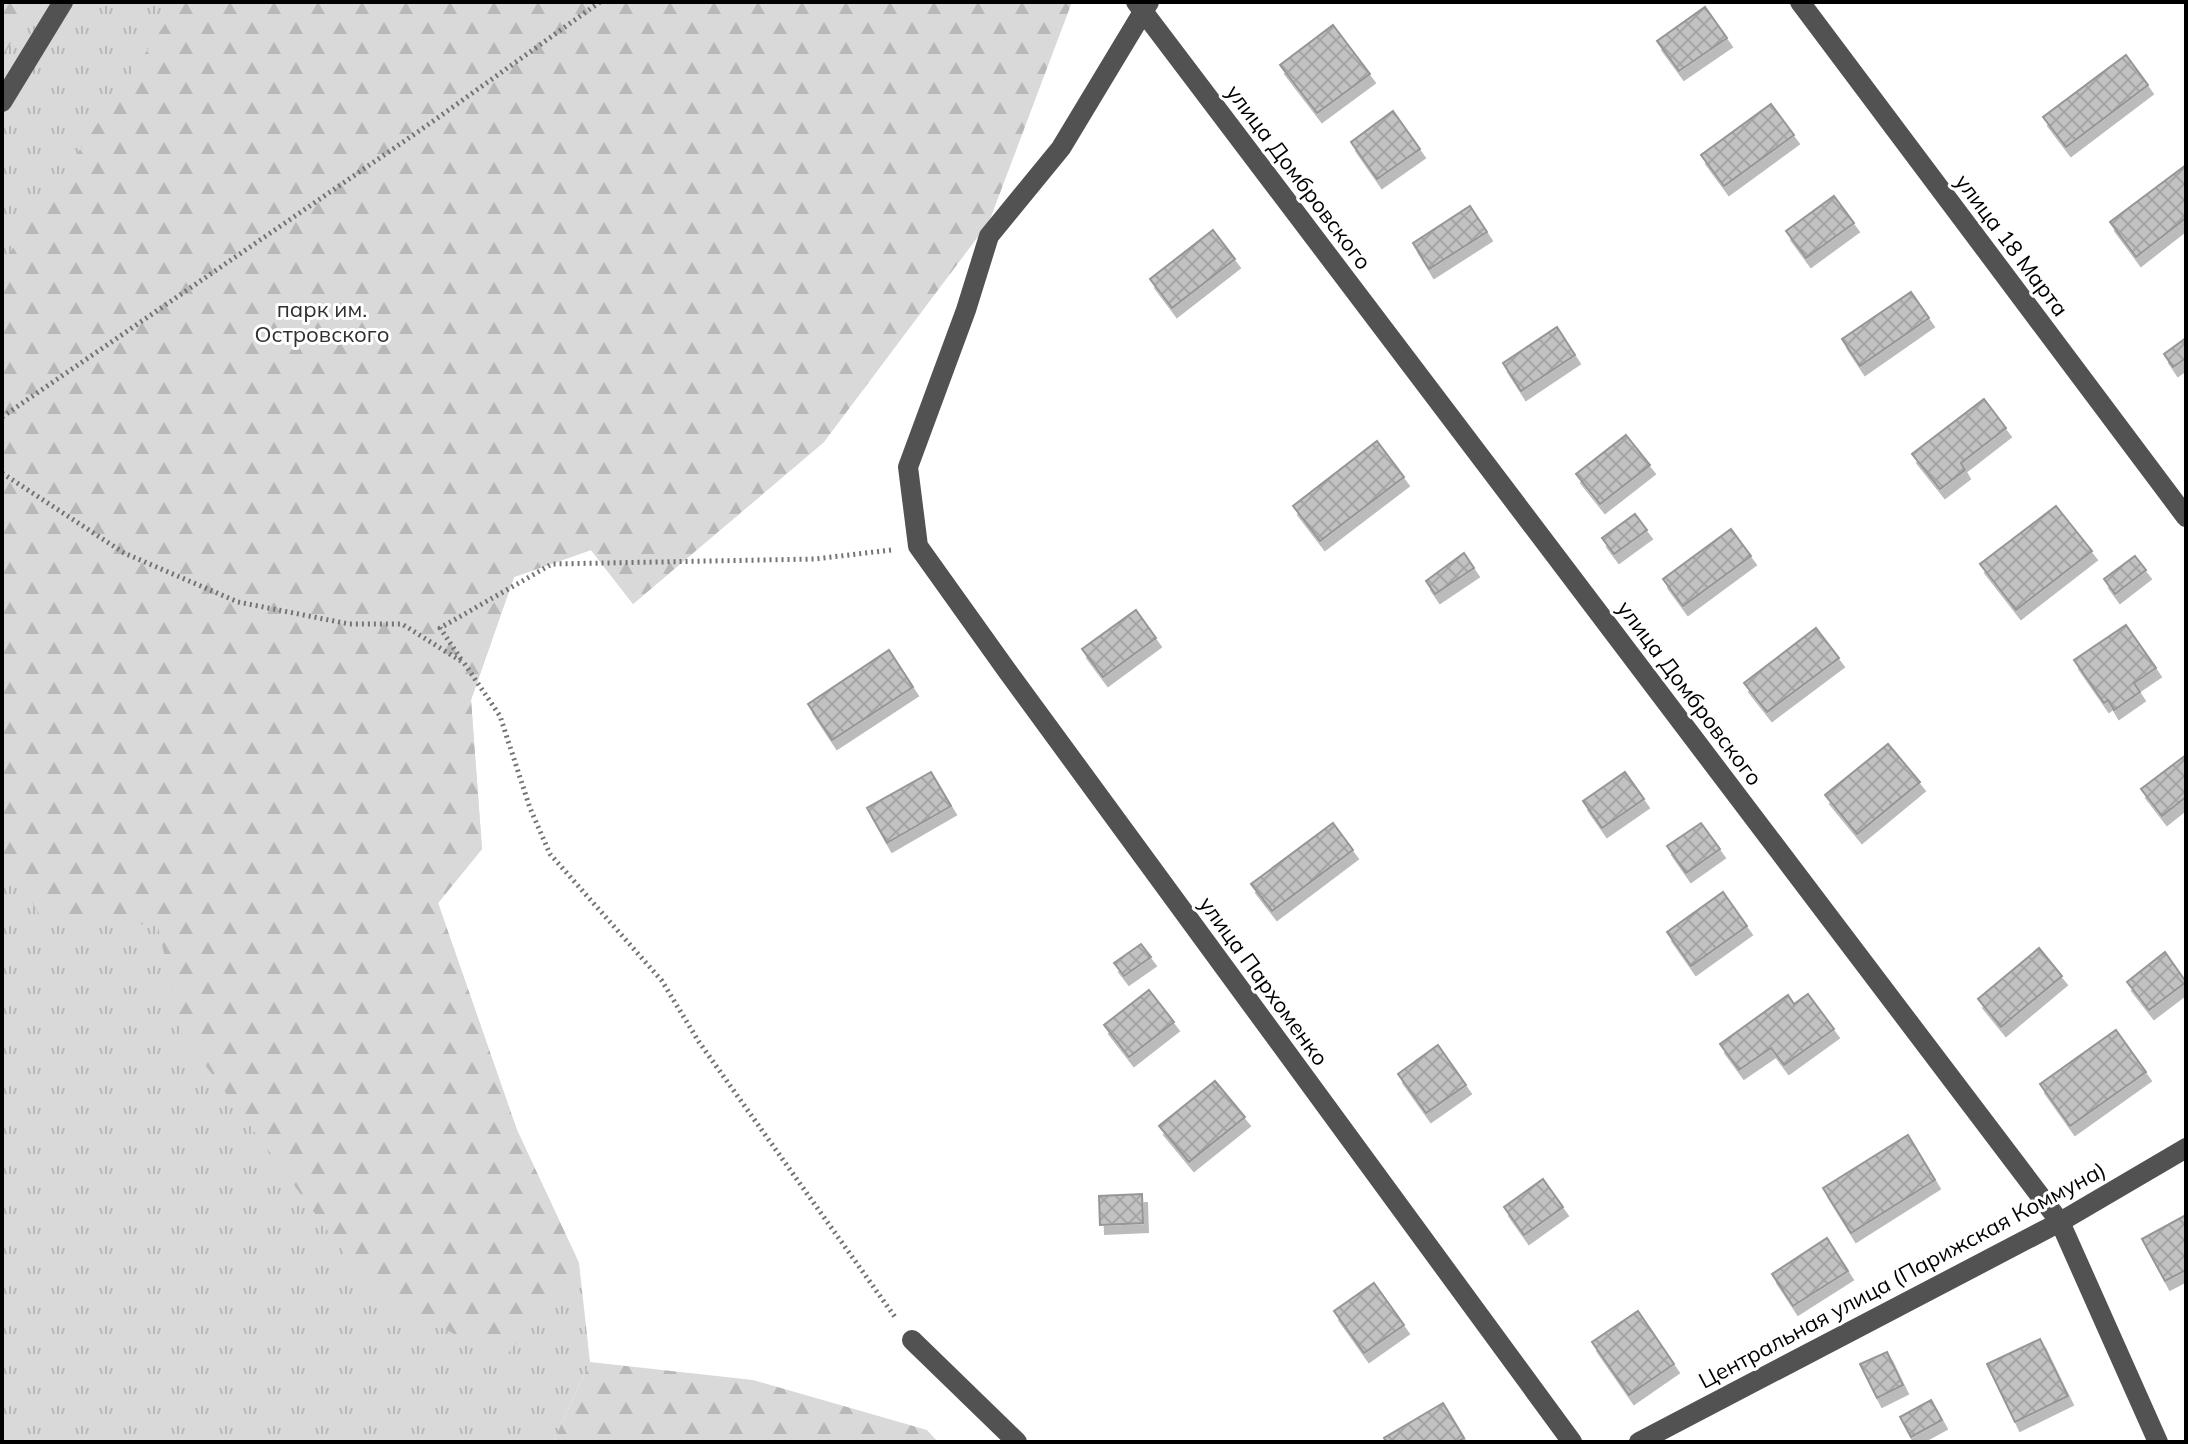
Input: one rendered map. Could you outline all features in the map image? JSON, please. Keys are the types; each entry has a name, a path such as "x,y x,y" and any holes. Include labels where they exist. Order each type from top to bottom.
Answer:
{"street":[{"path":"2,102 63,2"},
{"name":"улица 18 Марта","path":"1800,2 2186,517"},
{"path":"918,546 908,467 966,310 989,236 1061,148 1142,5"},
{"name":"улица Домбровского","path":"1142,5 2060,1222 2158,1442"},
{"name":"улица Пархоменко","path":"918,546 1572,1442"},
{"name":"Центральная улица (Парижская Коммуна)","path":"1639,1442 2060,1222 2186,1148"},
{"path":"912,1340 1017,1442"}],"path":[{"path":"2,417 422,129 600,2"},
{"path":"2,473 124,553 238,602 349,624 402,624 464,663"},
{"path":"912,1340 699,1042 662,981 550,854 530,808 500,716 440,628 552,564 815,559 918,546"}],"green space":[{"name":"парк им. Островского","path":"2,2 1072,2 824,442 633,604 591,550 514,577 471,700 482,849 438,903 517,1130 579,1263 590,1362 553,1442 2,1442"},
{"path":"2,2 26,2 30,13 2,58"},
{"name":"парк им. Островского","path":"180,2 1072,2 989,222 824,442 633,604 591,550 514,577 471,700 482,849 438,903 517,1130 579,1263 504,1358 376,1296 180,1031 158,925 42,920 2,850 2,264"},
{"path":"590,1362 753,1380 927,1430 938,1442 553,1442"}],"building":[{"path":"1705,7 1727,38 1679,71 1657,41"},
{"path":"1333,25 1370,74 1317,113 1280,65"},
{"path":"2126,55 2148,85 2066,147 2043,117"},
{"path":"1771,104 1794,135 1724,186 1701,155"},
{"path":"1393,111 1420,149 1377,179 1351,142"},
{"path":"2186,165 2186,218 2136,257 2110,222"},
{"path":"1834,196 1854,223 1806,258 1786,231"},
{"path":"1470,206 1487,232 1429,269 1413,243"},
{"path":"1213,230 1235,259 1172,308 1150,279"},
{"path":"1911,292 1929,318 1860,366 1842,339"},
{"path":"1557,327 1575,355 1521,391 1503,363"},
{"path":"2186,338 2186,358 2173,367 2164,354"},
{"path":"1984,399 2006,428 1961,463 1965,470 1940,489 1912,454"},
{"path":"1626,435 1650,465 1600,504 1576,474"},
{"path":"1377,441 1404,477 1320,541 1293,506"},
{"path":"2056,506 2092,551 2016,610 1980,564"},
{"path":"1635,514 1647,530 1614,554 1602,538"},
{"path":"1731,529 1751,556 1683,606 1663,579"},
{"path":"1464,553 1474,568 1435,594 1426,581"},
{"path":"2135,556 2146,570 2115,594 2104,579"},
{"path":"1136,610 1156,638 1103,677 1082,649"},
{"path":"2126,625 2156,668 2134,683 2140,692 2114,710 2108,700 2104,703 2074,660"},
{"path":"1816,628 1839,658 1767,712 1744,683"},
{"path":"889,650 913,687 832,740 808,704"},
{"path":"1888,744 1920,782 1857,834 1825,795"},
{"path":"2186,755 2186,797 2162,816 2141,789"},
{"path":"931,772 951,806 887,843 867,808"},
{"path":"1625,772 1644,799 1602,828 1583,801"},
{"path":"1333,823 1353,850 1272,911 1251,884"},
{"path":"1701,823 1720,849 1686,873 1667,846"},
{"path":"1723,892 1747,926 1691,966 1667,932"},
{"path":"1141,944 1151,957 1124,976 1114,963"},
{"path":"2039,948 2062,976 2001,1027 1978,999"},
{"path":"2165,952 2186,982 2149,1010 2127,982"},
{"path":"1149,990 1174,1022 1129,1057 1104,1025"},
{"path":"1808,994 1834,1029 1784,1065 1771,1048 1739,1070 1720,1044 1788,995 1794,1004"},
{"path":"2116,1030 2146,1072 2070,1126 2040,1084"},
{"path":"1438,1045 1466,1085 1426,1113 1398,1074"},
{"path":"1215,1081 1245,1117 1189,1162 1159,1126"},
{"path":"1908,1135 1935,1180 1851,1233 1823,1188"},
{"path":"1543,1179 1563,1207 1524,1235 1504,1207"},
{"path":"1142,1194 1143,1223 1100,1225 1099,1196"},
{"path":"2186,1215 2186,1270 2165,1281 2142,1239"},
{"path":"1827,1238 1848,1271 1793,1306 1772,1274"},
{"path":"1374,1283 1404,1325 1364,1353 1334,1311"},
{"path":"1638,1311 1674,1364 1629,1395 1592,1342"},
{"path":"2040,1339 2068,1396 2015,1422 1987,1364"},
{"path":"1887,1352 1903,1385 1877,1398 1860,1364"},
{"path":"1931,1400 1942,1420 1911,1437 1900,1417"},
{"path":"1443,1403 1464,1438 1457,1442 1386,1442 1384,1438"}]}
